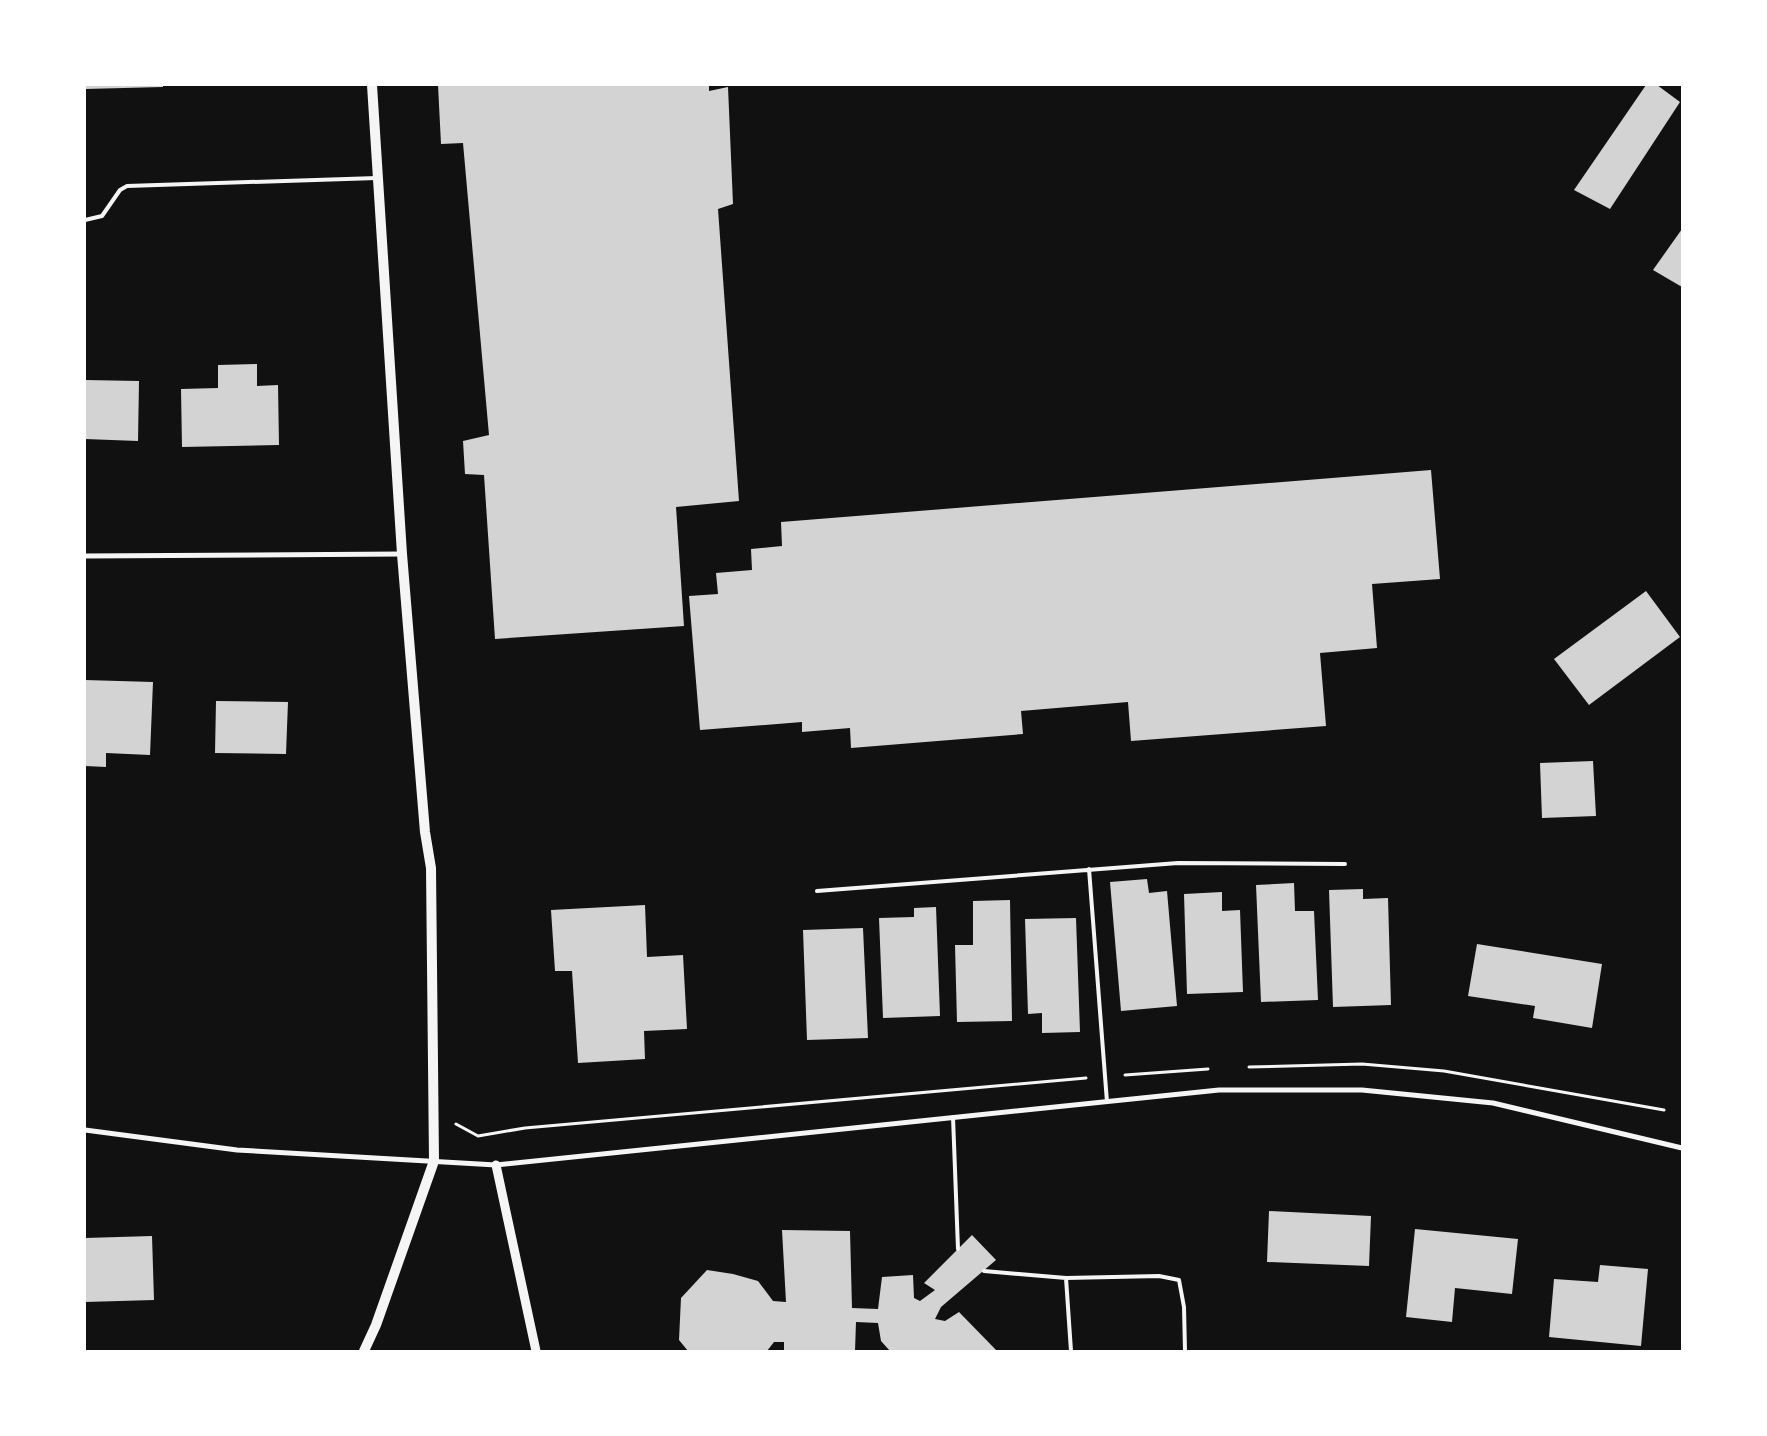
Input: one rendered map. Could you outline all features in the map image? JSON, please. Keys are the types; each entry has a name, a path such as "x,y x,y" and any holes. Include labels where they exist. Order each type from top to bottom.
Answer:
{"main road":[{"path":"364,1351 376,1325 434,1161 431,868 425,832 402,554 372,85"}],"street":[{"path":"85,556 402,554"},
{"path":"85,1130 237,1150 496,1165 1219,1090 1362,1090 1493,1103 1682,1148"},
{"path":"496,1165 536,1351"}],"lane":[{"path":"85,220 102,216 120,190 127,186 378,178"},
{"path":"816,892 1178,863 1345,864"},
{"path":"1089,869 1108,1102"},
{"path":"953,1118 958,1249"},
{"path":"984,1271 1066,1278 1159,1276 1179,1280 1184,1307 1185,1351"},
{"path":"1066,1278 1070,1351"}],"path":[{"path":"1247,1068 1362,1064 1444,1071 1664,1110"},
{"path":"453,1122 478,1136 525,1128 1218,1068"}],"building":[{"path":"85,85 163,85 163,87 85,89"},
{"path":"438,85 709,85 709,91 728,87 733,204 718,209 739,501 676,507 684,626 495,639 484,475 465,474 463,441 489,435 463,143 441,144"},
{"path":"1646,85 1657,85 1680,102 1610,209 1574,190"},
{"path":"1682,229 1682,287 1653,270"},
{"path":"257,364 257,386 278,385 279,445 182,447 181,389 218,388 218,365"},
{"path":"85,380 139,381 138,441 85,439"},
{"path":"1431,470 1440,579 1372,584 1377,648 1320,653 1326,726 1131,741 1128,702 1021,711 1023,734 851,748 850,728 802,732 802,722 700,730 689,596 718,594 716,573 752,570 751,549 782,546 781,522"},
{"path":"1646,591 1680,637 1589,705 1554,659"},
{"path":"85,680 153,682 150,755 106,753 106,767 85,766"},
{"path":"216,701 288,702 286,754 215,753"},
{"path":"1593,761 1596,816 1542,818 1540,763"},
{"path":"1147,879 1149,893 1167,891 1177,1006 1121,1011 1110,882"},
{"path":"1294,883 1295,911 1314,911 1318,1000 1261,1002 1256,885"},
{"path":"1363,889 1363,899 1388,898 1391,1005 1333,1007 1329,890"},
{"path":"1222,892 1222,911 1240,910 1243,992 1187,994 1184,894"},
{"path":"1010,900 1012,1021 957,1022 955,945 973,945 973,901"},
{"path":"645,905 647,957 683,955 687,1029 644,1031 645,1059 578,1063 572,971 555,971 551,910"},
{"path":"936,907 940,1016 883,1018 879,918 914,917 914,908"},
{"path":"1076,918 1080,1032 1042,1033 1042,1013 1028,1014 1025,919"},
{"path":"863,928 868,1038 807,1040 803,930"},
{"path":"1477,944 1602,964 1592,1028 1533,1018 1535,1006 1468,996"},
{"path":"1269,1211 1371,1216 1369,1266 1267,1262"},
{"path":"1415,1229 1518,1239 1512,1294 1455,1288 1452,1322 1406,1317"},
{"path":"782,1230 850,1231 852,1308 878,1309 882,1277 913,1275 914,1298 920,1301 935,1290 924,1283 972,1235 996,1260 941,1307 935,1319 945,1321 959,1312 997,1351 890,1351 881,1341 878,1323 856,1322 855,1351 784,1351 784,1342 774,1342 767,1351 688,1351 679,1340 681,1298 707,1270 733,1274 758,1281 773,1301 786,1302"},
{"path":"152,1236 154,1300 85,1302 85,1238"},
{"path":"1600,1265 1648,1269 1641,1346 1549,1337 1554,1279 1598,1282"}]}
